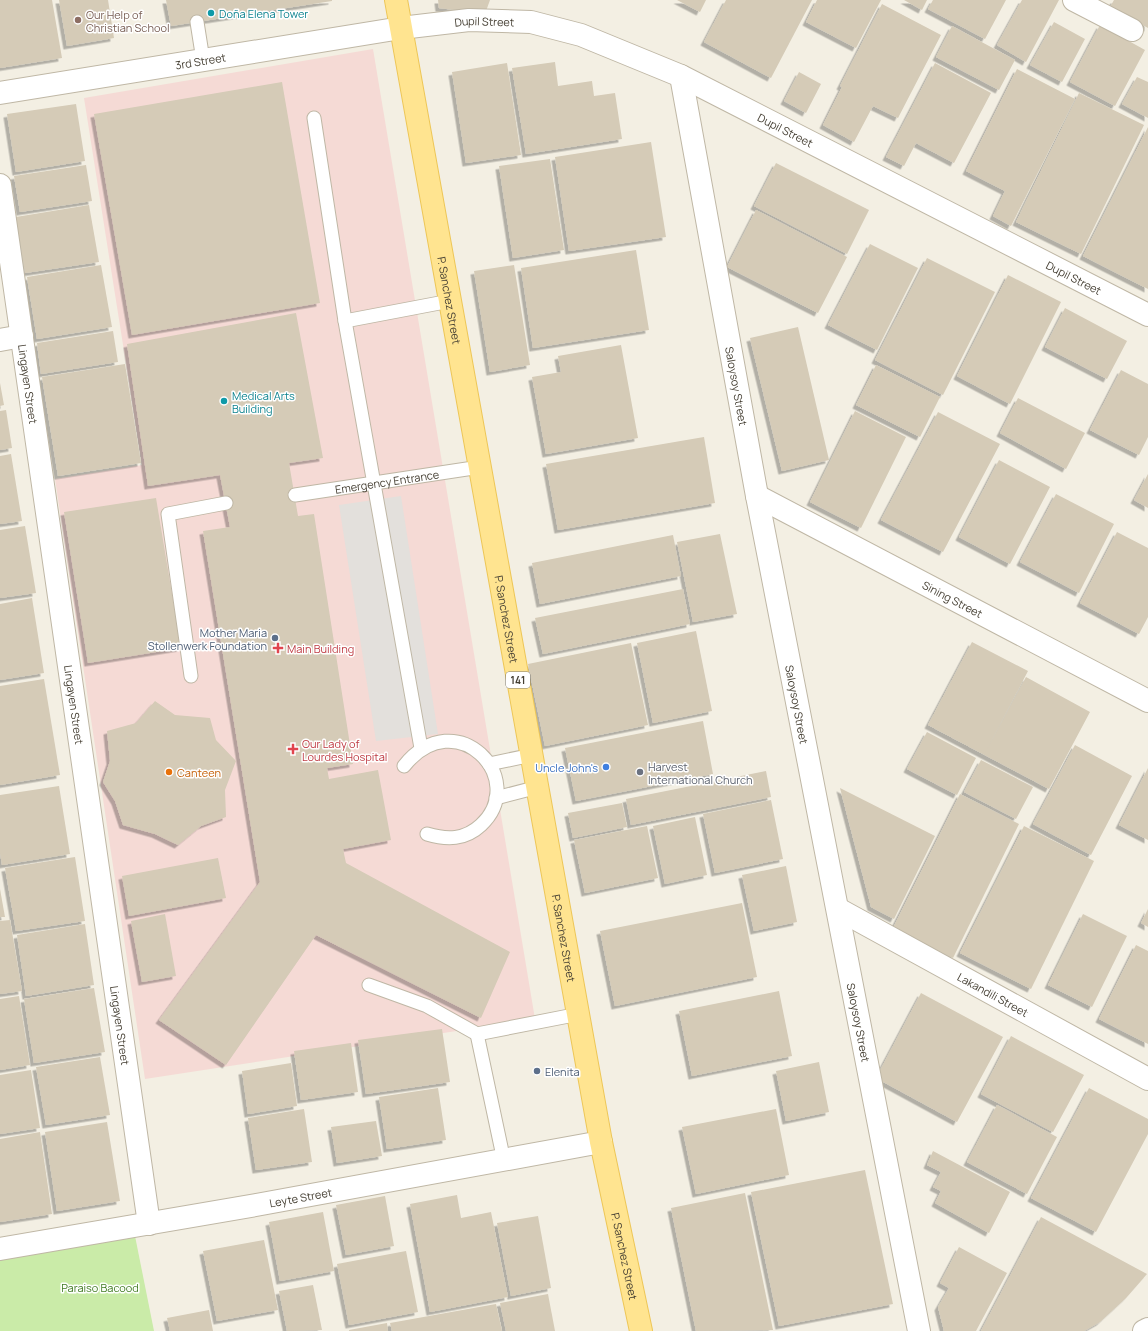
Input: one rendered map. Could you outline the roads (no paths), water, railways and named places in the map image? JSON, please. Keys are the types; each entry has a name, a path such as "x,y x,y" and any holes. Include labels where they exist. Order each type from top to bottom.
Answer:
{"main road":[{"name":"P. Sanchez Street","path":"396,0 601,1142 641,1331"}],"street":[{"path":"1074,0 1132,30"},
{"name":"Dupil Street","path":"401,28 469,20 531,22 581,35 681,76 1148,315"},
{"name":"3rd Street","path":"0,93 401,28"},
{"name":"Saloysoy Street","path":"681,76 757,496 919,1331"},
{"name":"Lingayen Street","path":"0,185 149,1224"},
{"path":"0,340 22,336"},
{"name":"Sining Street","path":"757,496 1148,701"},
{"name":"Lakandili Street","path":"838,909 1148,1079"},
{"name":"Leyte Street","path":"0,1249 504,1161 601,1142"},
{"path":"1144,1331 1148,1328"}],"lane":[{"path":"197,22 203,60"},
{"path":"314,118 345,321 421,748"},
{"path":"345,321 450,301"},
{"name":"Emergency Entrance","path":"295,495 480,467"},
{"path":"191,676 168,514 226,503"},
{"path":"404,766 421,748 431,743 453,741 473,748 489,764 495,780 496,798 492,810 486,821 476,830 465,836 452,838 439,838 427,834"},
{"path":"489,764 532,754"},
{"path":"496,798 538,787"},
{"path":"369,985 427,1006 477,1034 579,1014"},
{"path":"477,1034 504,1161"}],"place":[{"name":"Doña Elena Tower","path":"211,13"},
{"name":"Our Help of Christian School","path":"78,20"},
{"name":"Medical Arts Building","path":"224,401"},
{"name":"Mother Maria Stollenwerk Foundation","path":"275,638"},
{"name":"Main Building","path":"278,648"},
{"name":"Our Lady of Lourdes Hospital","path":"293,749"},
{"name":"Uncle John's","path":"606,767"},
{"name":"Canteen","path":"169,772"},
{"name":"Harvest International Church","path":"640,772"},
{"name":"Elenita","path":"537,1071"}],"park label":[{"name":"Paraiso Bacood","path":"100,1287"}]}
